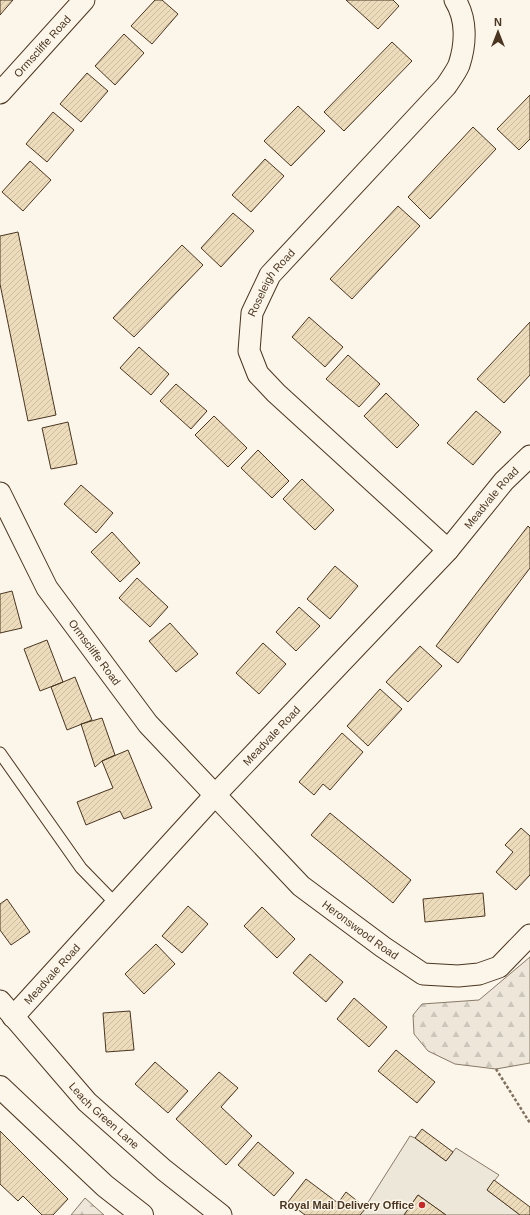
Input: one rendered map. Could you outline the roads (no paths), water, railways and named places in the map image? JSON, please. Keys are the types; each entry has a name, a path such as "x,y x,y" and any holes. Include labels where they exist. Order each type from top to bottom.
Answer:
{"street":[{"name":"Ormscliffe Road","path":"0,93 83,0"},
{"name":"Roseleigh Road","path":"448,550 276,393 258,374 249,351 252,313 270,275 446,86 459,66 465,39 461,9 455,0"},
{"name":"Meadvale Road","path":"6,1009 116,904 216,794 448,550 504,481 530,456"},
{"name":"Ormscliffe Road","path":"0,493 47,588 148,724 216,794"},
{"name":"Heronswood Road","path":"216,794 301,886 383,948 423,974 458,976 479,974 499,966 530,935"},
{"name":"Leach Green Lane","path":"6,1009 87,1102 164,1170 221,1215"},
{"path":"0,1087 105,1186 142,1215"}],"lane":[{"path":"0,753 81,868 116,904"}],"place":[{"name":"Royal Mail Delivery Office","path":"422,1205"}]}
